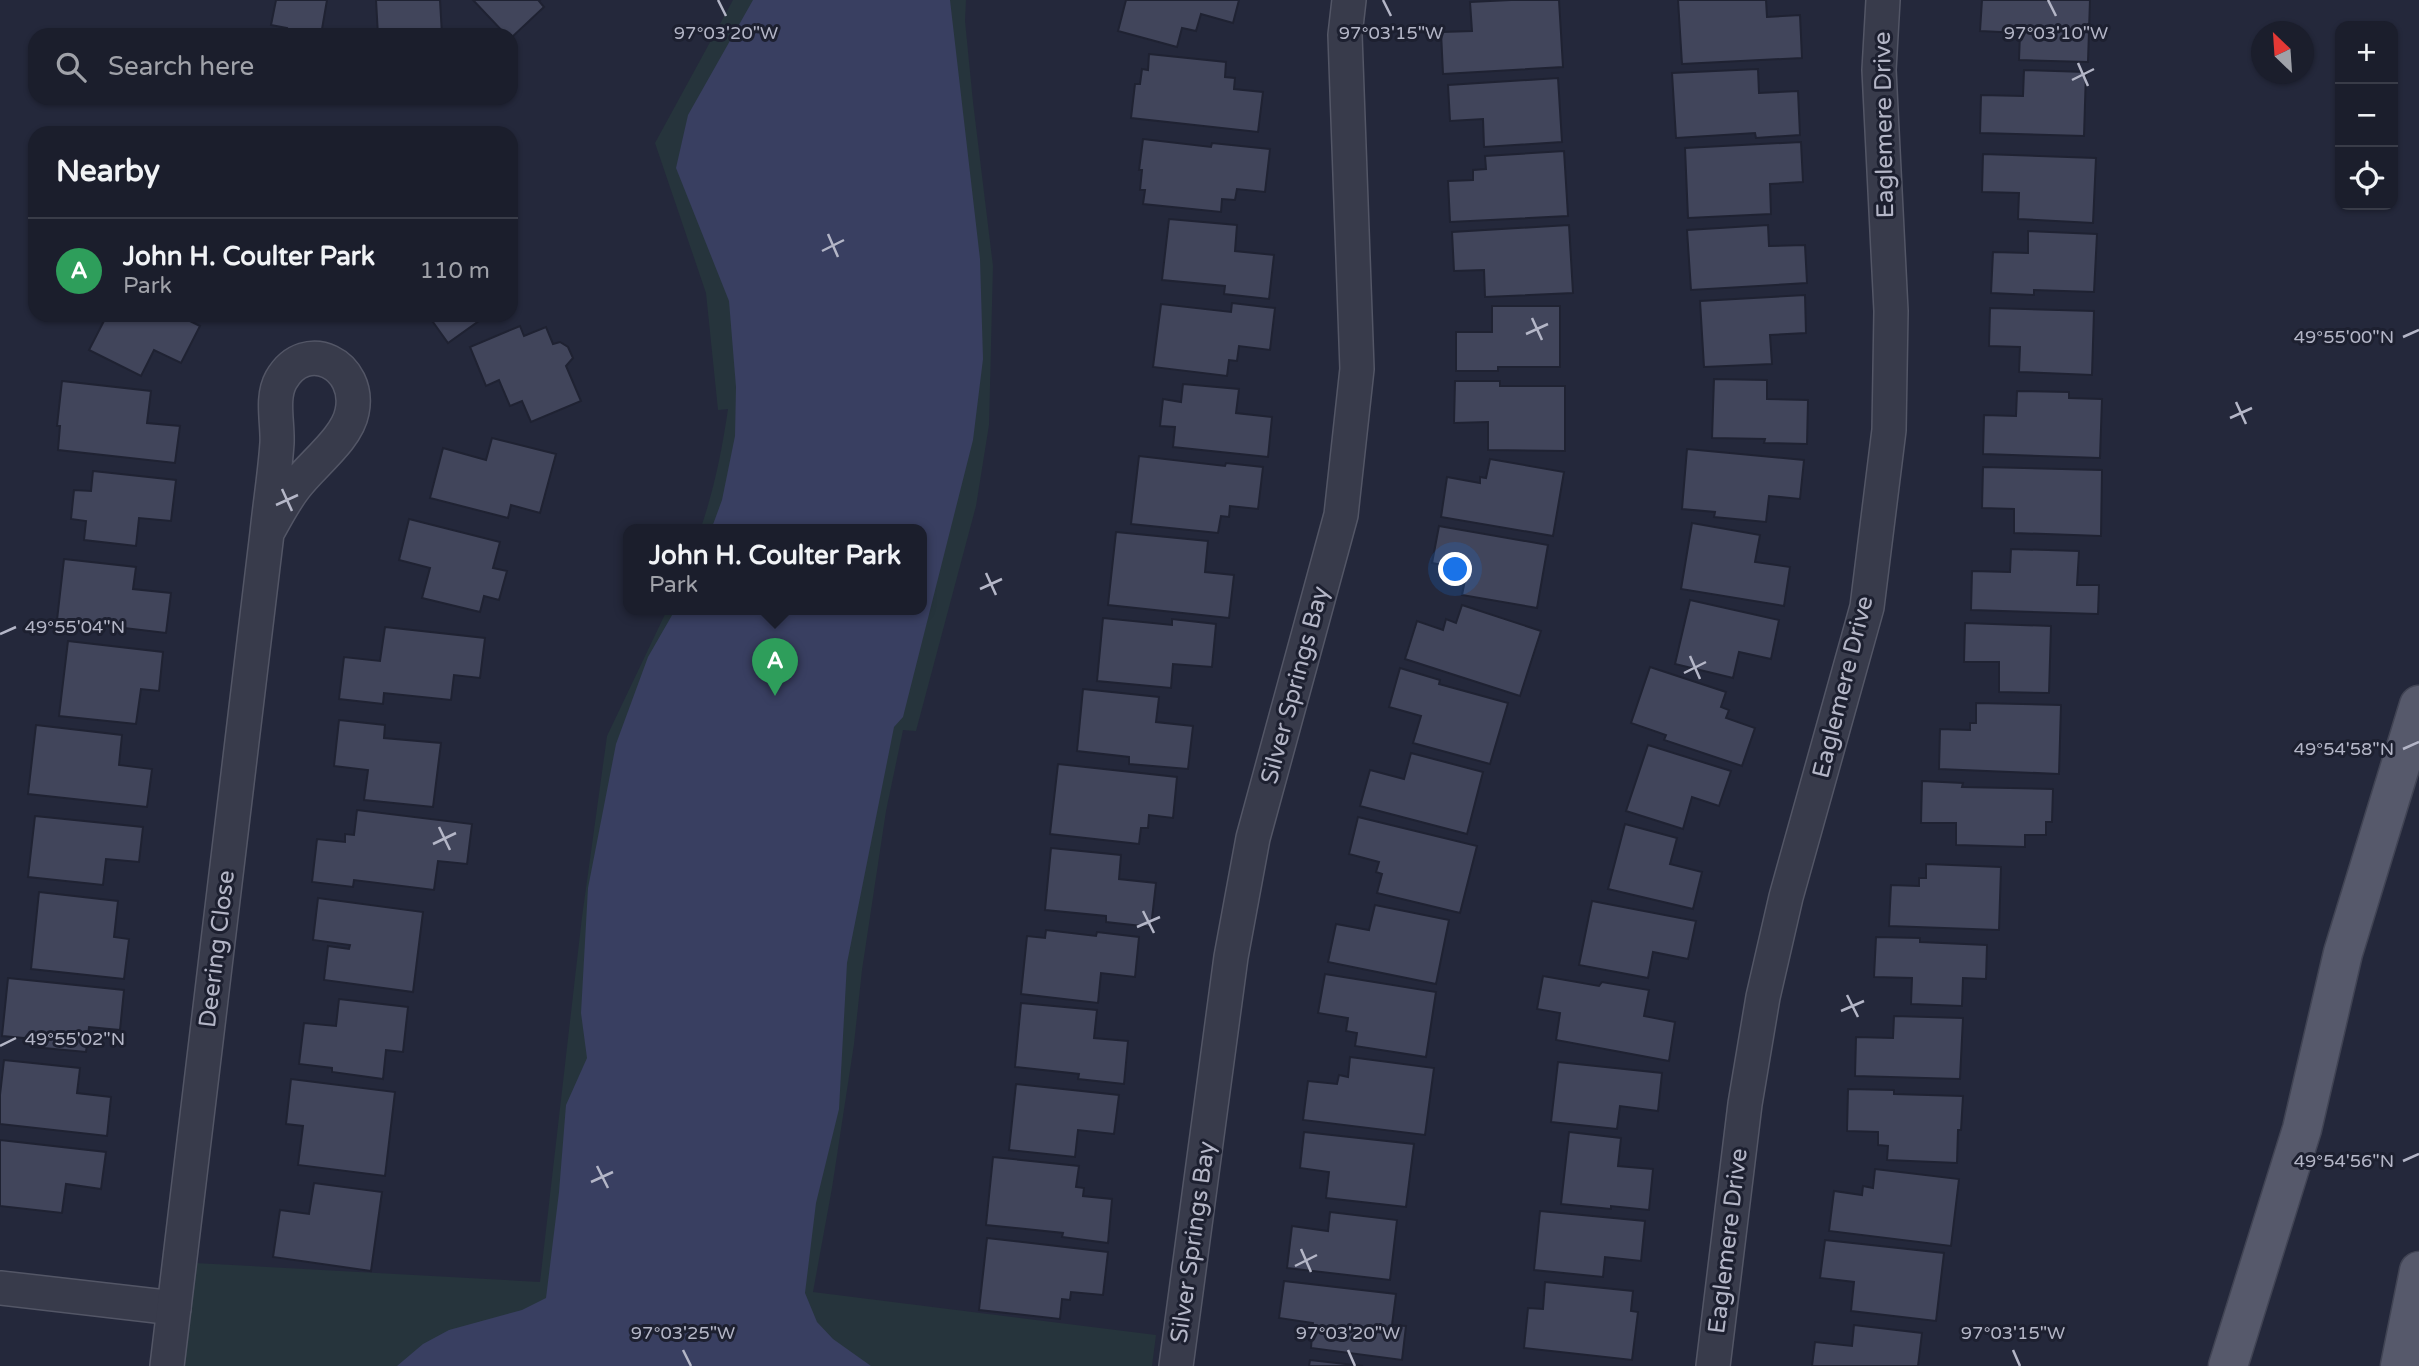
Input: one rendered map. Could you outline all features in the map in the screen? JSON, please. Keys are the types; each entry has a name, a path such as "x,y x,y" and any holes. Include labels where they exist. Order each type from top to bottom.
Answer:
{"main road":[{"path":"2228,1366 2302,1129 2343,953 2419,705"},
{"path":"2400,1366 2419,1271"}],"street":[{"name":"Silver Springs Bay","path":"1176,1366 1231,957 1253,838 1341,515 1357,369 1345,35 1349,0"},
{"name":"Eaglemere Drive","path":"1713,1366 1745,1104 1763,997 1786,897 1867,607 1889,430 1891,311 1880,70 1883,0"},
{"name":"Deering Close","path":"167,1366 267,533 277,443 276,394 281,380 292,367 307,359 325,359 339,365 349,380 354,398 352,414 345,429 295,486 267,533"},
{"path":"0,1288 174,1308"}],"shaded area":[{"path":"733,0 966,0 965,21 973,102 993,266 989,425 976,506 916,731 903,730 886,811 862,970 854,1044 813,1292 1156,1335 1152,1366 183,1366 195,1263 540,1282 582,917 607,736 665,615 927,615 927,524 702,524 717,470 728,409 718,410 706,293 655,143"}],"water":[{"path":"753,0 950,0 980,259 983,359 973,440 903,717 894,727 847,963 839,1109 816,1203 805,1293 817,1322 833,1339 871,1366 397,1366 423,1344 449,1330 522,1310 546,1298 566,1105 587,1058 581,1013 588,888 616,744 648,657 672,615 927,615 927,524 713,524 722,500 735,436 736,387 729,301 676,168 688,115"}],"building":[{"path":"276,0 327,0 322,28 271,25"},
{"path":"376,0 440,0 442,28 378,28"},
{"path":"473,0 540,0 544,7 518,31 518,28 499,28"},
{"path":"1126,0 1239,0 1233,23 1201,14 1196,31 1182,28 1177,47 1118,31"},
{"path":"1559,0 1563,67 1443,74 1441,32 1472,31 1470,2"},
{"path":"1678,0 1766,0 1767,17 1800,15 1802,58 1682,64"},
{"path":"1982,0 2090,0 2088,62 2019,60 2020,33 1980,31"},
{"path":"1149,54 1226,62 1225,77 1235,78 1234,89 1263,92 1258,132 1131,118 1135,84 1140,84 1142,69 1148,70"},
{"path":"1758,69 1759,93 1798,91 1800,135 1756,138 1755,133 1676,138 1672,73"},
{"path":"2024,70 2086,72 2084,136 1980,133 1981,95 2023,96"},
{"path":"1558,78 1562,142 1484,147 1483,119 1450,121 1448,85"},
{"path":"1143,139 1211,147 1212,143 1270,149 1265,192 1237,189 1235,200 1222,199 1221,212 1143,204 1145,190 1140,190 1142,170 1139,170"},
{"path":"1801,142 1803,182 1770,184 1771,214 1688,218 1685,148"},
{"path":"1564,151 1568,216 1450,222 1448,181 1473,180 1473,170 1486,169 1485,156"},
{"path":"1983,154 2096,158 2093,223 2018,219 2019,193 1982,192"},
{"path":"1169,219 1237,225 1235,251 1274,255 1269,299 1224,294 1225,286 1162,280"},
{"path":"1569,225 1573,293 1485,297 1484,270 1454,271 1452,232"},
{"path":"1768,225 1769,246 1805,245 1807,283 1691,290 1687,230"},
{"path":"2028,231 2097,234 2094,292 2034,290 2034,295 1991,293 1993,252 2028,253"},
{"path":"1805,295 1806,333 1770,335 1772,364 1704,367 1700,301"},
{"path":"1232,303 1275,308 1270,350 1239,346 1237,361 1229,360 1227,376 1153,367 1161,304 1231,312"},
{"path":"1492,306 1560,306 1560,367 1498,367 1498,371 1456,371 1456,332 1492,332"},
{"path":"1990,308 2094,311 2092,375 2019,372 2020,347 1989,346"},
{"path":"103,322 192,322 200,326 181,363 154,350 141,376 89,350"},
{"path":"433,322 477,322 448,343"},
{"path":"520,326 524,336 546,327 553,344 560,342 568,347 573,358 566,366 581,401 531,422 522,401 510,406 499,380 486,386 470,347"},
{"path":"1714,379 1767,380 1767,399 1808,400 1807,444 1764,443 1765,439 1712,438"},
{"path":"62,381 151,391 147,423 180,426 175,463 58,450 60,426 57,426"},
{"path":"1455,381 1500,381 1500,386 1565,386 1565,451 1488,450 1488,422 1454,423"},
{"path":"1183,384 1239,389 1236,413 1272,417 1268,457 1173,447 1175,427 1160,426 1163,399 1181,402"},
{"path":"2017,391 2069,392 2069,398 2102,399 2100,458 1983,454 1984,415 2016,416"},
{"path":"492,438 556,454 540,513 511,505 508,518 430,498 443,448 486,460"},
{"path":"1687,449 1804,460 1800,499 1769,496 1766,522 1714,517 1715,512 1682,509"},
{"path":"1139,456 1225,466 1226,463 1263,467 1258,509 1230,506 1229,517 1221,516 1218,533 1131,524"},
{"path":"1490,459 1564,472 1553,536 1441,517 1447,477 1480,483 1480,477 1486,478"},
{"path":"1983,467 2102,470 2101,536 2014,533 2014,509 1982,508"},
{"path":"93,471 176,480 171,521 139,518 136,546 84,540 86,521 71,519 74,490 91,491"},
{"path":"409,519 500,542 493,568 507,571 499,600 484,596 480,612 422,598 430,568 399,560"},
{"path":"1692,523 1760,535 1755,562 1790,567 1784,606 1681,589"},
{"path":"1439,526 1548,545 1537,608 1462,595 1467,570 1432,563"},
{"path":"1116,532 1208,541 1205,572 1234,575 1229,618 1108,605"},
{"path":"2011,549 2079,551 2077,585 2099,585 2098,614 1971,610 1972,571 2010,572"},
{"path":"64,559 136,567 133,589 171,593 166,633 57,620"},
{"path":"1690,600 1779,620 1771,659 1739,652 1733,678 1675,664"},
{"path":"1462,605 1541,631 1520,696 1405,659 1417,621 1443,630 1446,619 1456,623"},
{"path":"1103,618 1172,625 1172,619 1216,624 1212,667 1173,664 1171,688 1097,681"},
{"path":"1965,623 2051,626 2049,693 1999,692 1999,662 1964,662"},
{"path":"385,627 485,638 480,678 454,675 451,700 384,693 383,704 339,699 344,657 380,661"},
{"path":"68,641 163,652 159,691 141,689 136,724 59,716"},
{"path":"1650,667 1726,692 1721,707 1729,710 1726,718 1755,728 1742,766 1664,740 1666,735 1631,723"},
{"path":"1400,668 1440,680 1439,684 1508,703 1490,764 1413,743 1421,716 1389,707"},
{"path":"1083,689 1159,697 1156,722 1193,726 1188,769 1129,764 1129,757 1077,751"},
{"path":"1976,703 2061,705 2059,774 1939,769 1940,729 1970,730 1970,723 1976,723"},
{"path":"339,720 385,725 384,738 441,743 433,807 364,800 368,770 334,766"},
{"path":"36,725 122,735 119,765 152,769 147,807 28,794"},
{"path":"1648,745 1731,771 1719,806 1692,797 1683,829 1626,811"},
{"path":"1411,753 1483,772 1467,834 1360,806 1370,770 1404,779"},
{"path":"1058,764 1177,777 1173,818 1149,815 1148,828 1141,828 1139,844 1050,834"},
{"path":"1922,781 1963,783 1962,787 2053,789 2052,822 2046,822 2046,835 2025,835 2025,847 1956,845 1956,823 1921,823"},
{"path":"357,810 472,824 467,864 438,861 434,890 354,880 353,887 312,882 317,839 345,842 345,834 354,835"},
{"path":"35,816 143,827 139,862 106,859 103,885 28,877"},
{"path":"1358,817 1477,846 1460,913 1377,893 1382,874 1376,872 1379,862 1349,854"},
{"path":"1625,824 1677,838 1670,864 1702,872 1693,909 1608,889"},
{"path":"1051,848 1121,855 1119,879 1156,883 1151,927 1106,922 1106,916 1045,910"},
{"path":"1926,864 2001,867 1999,930 1889,926 1891,885 1919,886 1919,878 1926,878"},
{"path":"39,892 118,901 114,937 129,939 124,979 31,969"},
{"path":"318,898 423,912 413,992 324,980 328,946 349,949 350,945 313,940"},
{"path":"1592,901 1696,921 1688,959 1653,952 1648,978 1579,965"},
{"path":"1375,905 1449,920 1436,984 1328,962 1336,924 1369,930"},
{"path":"1046,930 1096,936 1097,932 1139,937 1135,977 1101,973 1098,1003 1021,994 1027,936 1045,938"},
{"path":"1876,937 1920,938 1920,942 1987,945 1986,979 1963,978 1962,1006 1911,1004 1912,978 1874,977"},
{"path":"1325,974 1436,992 1426,1057 1355,1046 1357,1033 1346,1031 1348,1018 1318,1013"},
{"path":"1543,976 1599,986 1602,982 1649,990 1644,1016 1675,1022 1669,1061 1556,1040 1560,1013 1537,1009"},
{"path":"8,978 124,990 120,1030 89,1027 86,1052 33,1047 34,1039 2,1036"},
{"path":"339,999 408,1007 403,1052 386,1050 383,1079 299,1064 304,1023 336,1026"},
{"path":"1021,1003 1097,1010 1094,1038 1128,1041 1124,1084 1078,1079 1079,1074 1015,1067"},
{"path":"1894,1016 1963,1018 1960,1079 1855,1076 1856,1037 1893,1038"},
{"path":"1350,1057 1434,1068 1425,1135 1303,1120 1308,1081 1337,1084 1339,1075 1348,1077"},
{"path":"4,1060 80,1068 77,1093 111,1097 107,1136 0,1124"},
{"path":"1558,1062 1662,1073 1658,1111 1620,1106 1617,1129 1551,1122"},
{"path":"291,1079 395,1092 385,1176 298,1165 303,1126 286,1124"},
{"path":"1016,1084 1119,1095 1114,1134 1078,1130 1075,1157 1009,1150"},
{"path":"1848,1089 1894,1090 1894,1094 1963,1096 1957,1163 1887,1160 1888,1146 1878,1145 1878,1132 1847,1131"},
{"path":"1304,1132 1414,1144 1406,1207 1326,1198 1329,1172 1300,1168"},
{"path":"1569,1132 1621,1138 1618,1166 1653,1169 1649,1210 1561,1204"},
{"path":"0,1140 106,1152 101,1189 66,1184 62,1213 0,1206"},
{"path":"993,1157 1079,1166 1076,1187 1084,1188 1083,1196 1112,1199 1108,1243 1062,1237 1063,1233 986,1225"},
{"path":"1875,1169 1959,1179 1951,1246 1829,1231 1834,1191 1862,1195 1863,1186 1873,1188"},
{"path":"314,1183 382,1192 371,1271 273,1257 280,1210 309,1214"},
{"path":"1540,1211 1645,1221 1641,1261 1605,1257 1603,1277 1534,1270"},
{"path":"1330,1212 1397,1220 1390,1280 1287,1268 1292,1226 1328,1231"},
{"path":"987,1238 1108,1252 1103,1295 1071,1292 1070,1300 1062,1299 1060,1319 979,1310"},
{"path":"1825,1240 1944,1253 1936,1321 1851,1311 1854,1282 1820,1278"},
{"path":"1284,1281 1396,1294 1392,1325 1406,1326 1402,1360 1311,1348 1313,1323 1279,1318"},
{"path":"1545,1282 1633,1291 1631,1311 1638,1312 1632,1360 1524,1348 1528,1308 1543,1309"},
{"path":"1854,1325 1922,1333 1918,1366 1812,1366 1815,1342 1852,1346"},
{"path":"1310,1360 1363,1366 1309,1366"}],"place":[{"name":"John H. Coulter Park","path":"775,696"}]}
